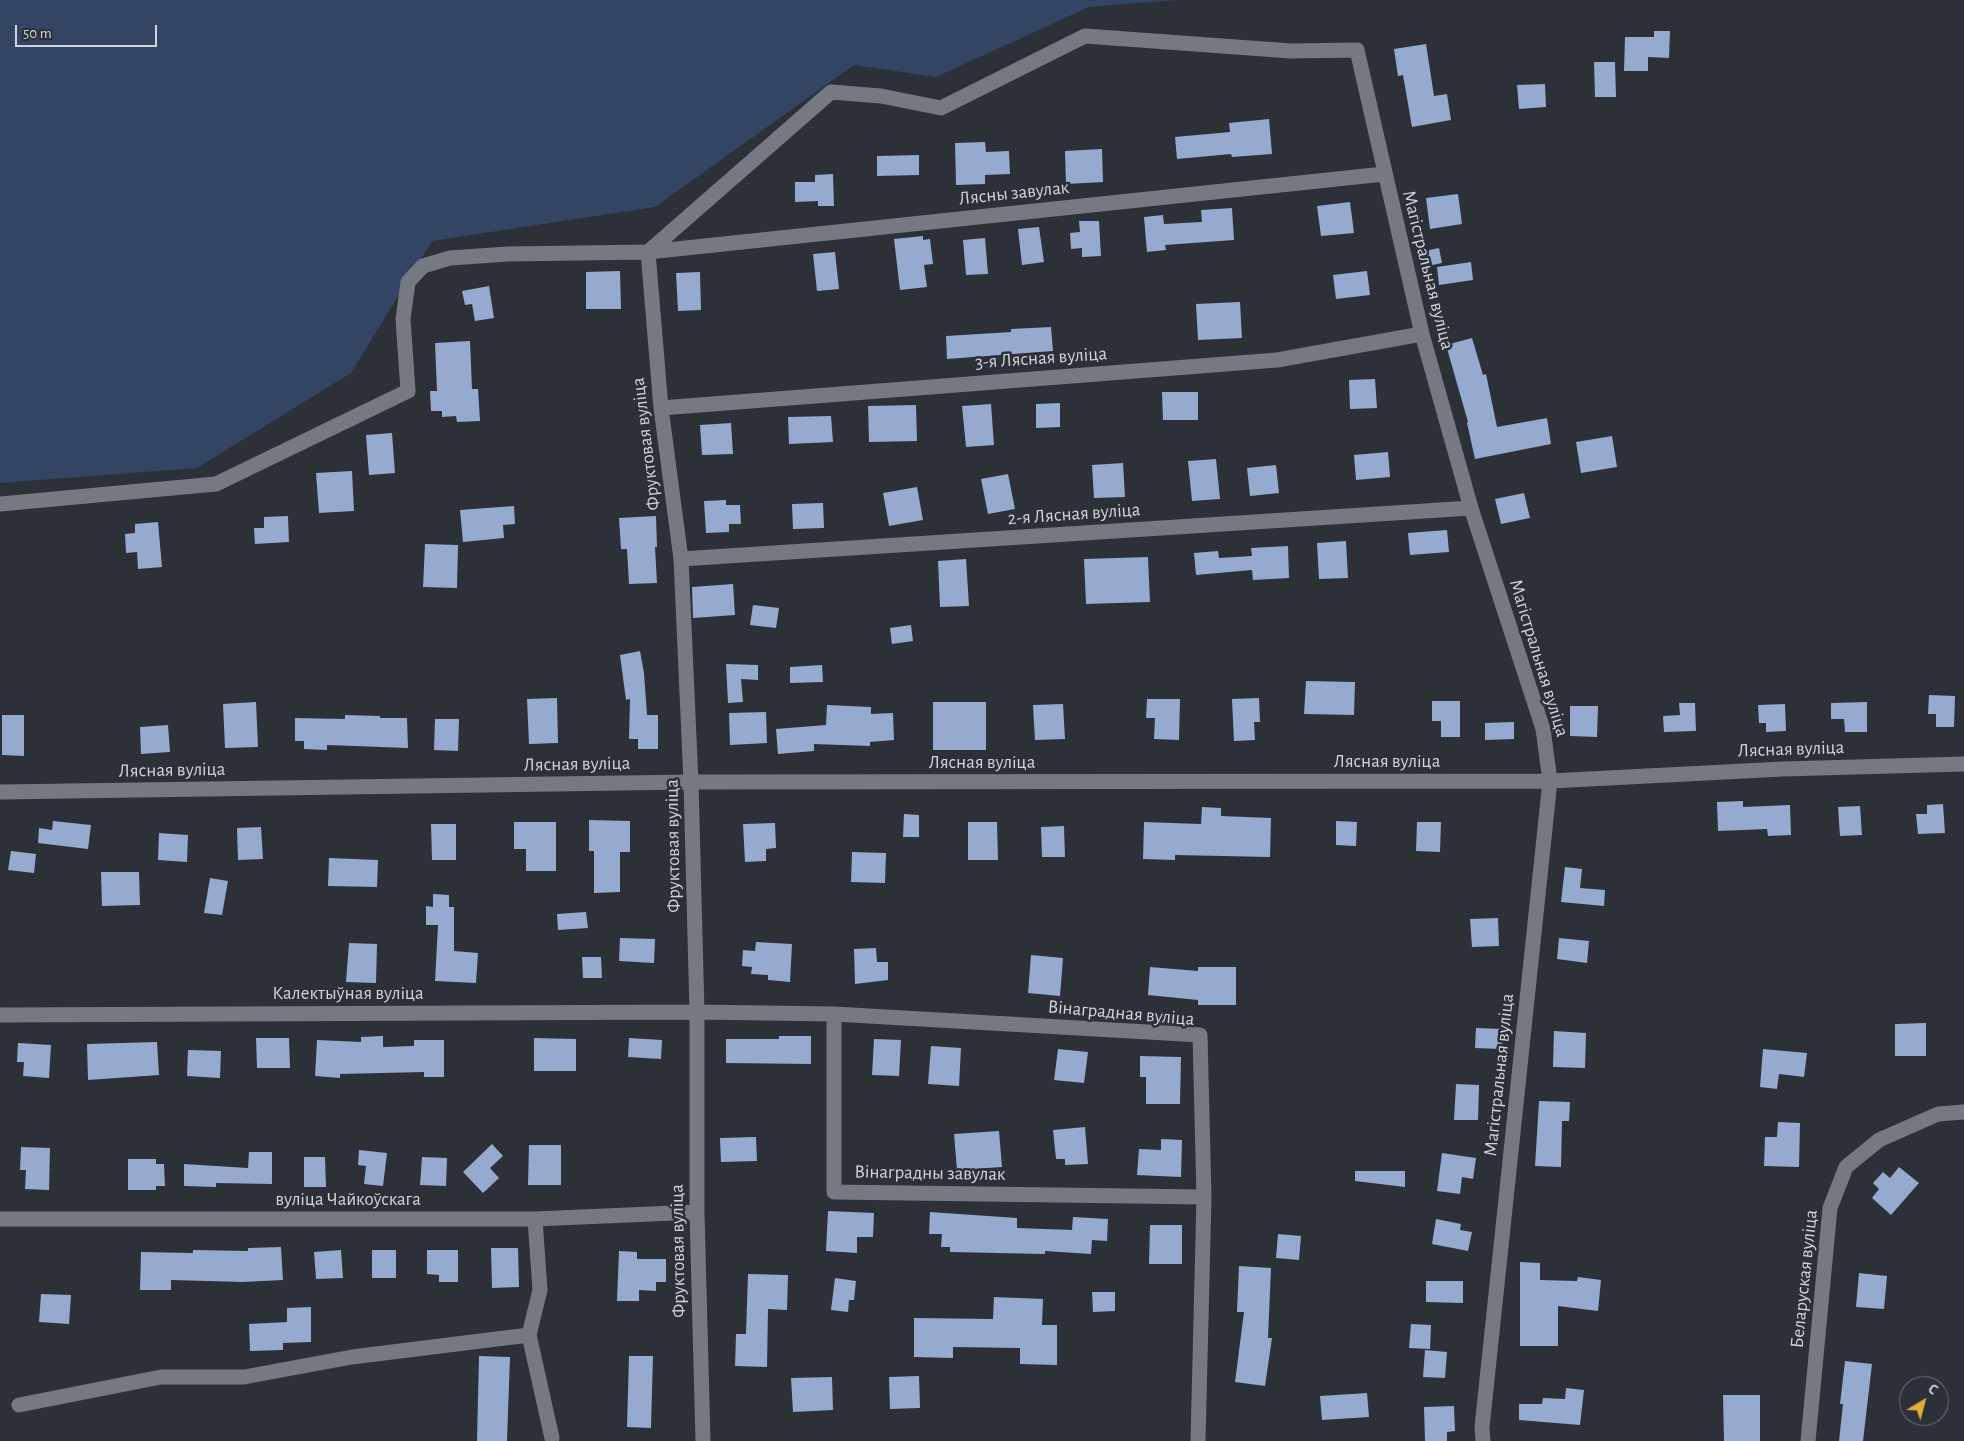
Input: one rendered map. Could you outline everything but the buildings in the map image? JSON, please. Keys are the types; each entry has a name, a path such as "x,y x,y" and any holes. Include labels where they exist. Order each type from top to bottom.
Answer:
{"street":[{"name":"Магістральная вуліца","path":"648,252 832,92 881,96 942,108 1085,36 1292,51 1357,50 1422,334 1471,508 1543,729 1550,781 1482,1427 1483,1441"},
{"name":"Лясны завулак","path":"0,504 216,484 408,391 403,319 408,282 423,266 450,258 508,254 648,252 1384,174"},
{"name":"Фруктовая вуліца","path":"648,252 661,408 681,559 691,782 697,1012 697,1212 703,1441"},
{"name":"3-я Лясная вуліца","path":"661,408 1277,360 1422,334"},
{"name":"2-я Лясная вуліца","path":"681,559 1471,508"},
{"name":"Лясная вуліца","path":"0,792 691,782 1550,781 1784,769 1964,764"},
{"name":"Вінаградная вуліца","path":"697,1012 834,1014 1200,1035 1204,1197 1198,1441"},
{"name":"Калектыўная вуліца","path":"0,1014 697,1012"},
{"name":"Вінаградны завулак","path":"834,1014 834,1192 1204,1197"},
{"name":"Беларуская вуліца","path":"1808,1441 1830,1208 1846,1167 1879,1140 1938,1114 1964,1112"},
{"name":"вуліца Чайкоўскага","path":"0,1219 535,1218 697,1212"},
{"path":"535,1218 540,1290 530,1335 552,1438"},
{"path":"19,1405 161,1377 244,1377 352,1357 530,1335"}],"shaded area":[{"path":"0,0 1178,0 1089,7 936,77 854,65 655,207 432,241 351,373 197,468 0,483"}]}
